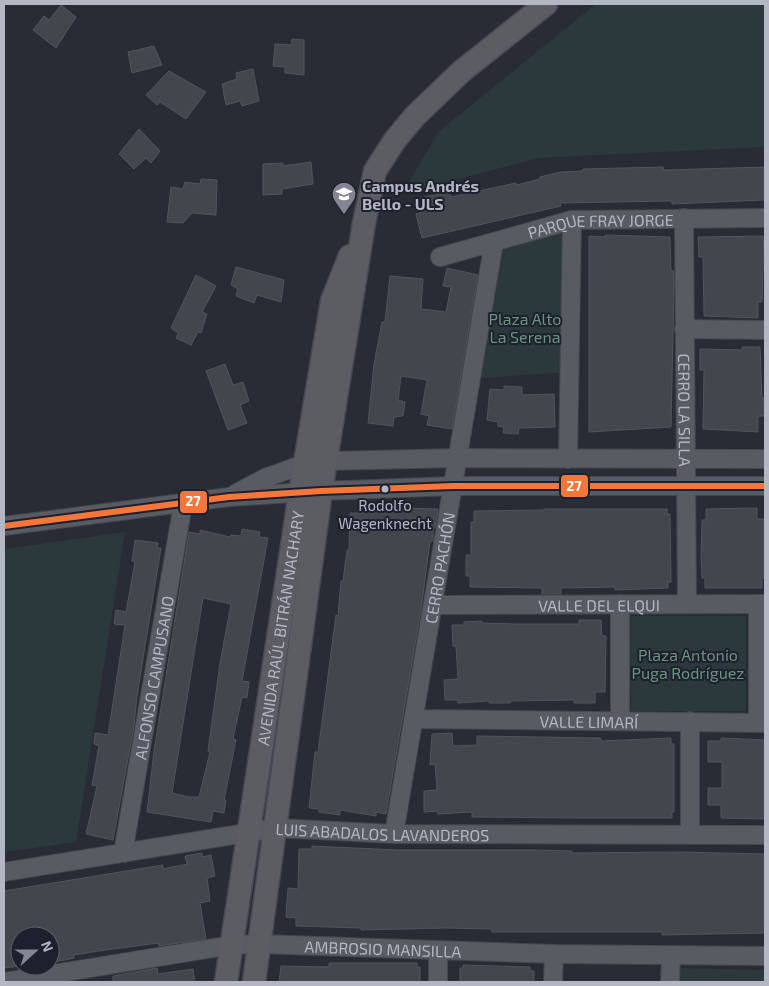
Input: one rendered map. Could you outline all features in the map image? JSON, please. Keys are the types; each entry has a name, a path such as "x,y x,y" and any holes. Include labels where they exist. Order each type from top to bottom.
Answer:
{"main road":[{"name":"AVENIDA RAÚL BITRÁN NACHARY","path":"226,982 250,832 310,492 328,461 364,222 375,171 395,140 416,116 462,71 546,4"},
{"name":"AVENIDA RAÚL BITRÁN NACHARY","path":"254,982 277,828 310,492 304,464 332,301 364,222"}],"street":[{"name":"CERRO LA SILLA","path":"684,218 684,486 687,603"},
{"name":"PARQUE FRAY JORGE","path":"440,257 572,220 765,218"},
{"path":"568,459 572,220"},
{"name":"CERRO PACHÓN","path":"394,834 494,242"},
{"path":"684,329 765,330"},
{"path":"229,497 266,478 304,464 328,461 457,458 765,458"},
{"path":"4,526 229,497 310,492 453,486 765,486"},
{"name":"ALFONSO CAMPUSANO","path":"123,853 183,504"},
{"path":"620,604 620,720"},
{"path":"762,604 762,723"},
{"name":"VALLE DEL ELQUI","path":"433,605 762,604"},
{"name":"VALLE LIMARÍ","path":"414,719 762,723"},
{"path":"690,722 690,834"},
{"name":"LUIS ABADALOS LAVANDEROS","path":"4,872 277,828 394,834 765,835"},
{"name":"AMBROSIO MANSILLA","path":"4,982 232,945 260,944 554,954 765,956"},
{"path":"438,951 438,982"},
{"path":"553,982 554,954"},
{"path":"670,982 671,955"}],"green space":[{"path":"596,4 765,4 765,147 538,158 402,194 438,132"},
{"name":"Plaza Alto La Serena","path":"572,220 571,372 470,379 494,242"},
{"path":"125,532 76,842 4,852 4,549"},
{"name":"Plaza Antonio Puga Rodríguez","path":"630,616 746,616 746,711 631,711"},
{"path":"678,968 765,970 765,982 678,982"}],"building":[{"path":"61,5 76,17 56,48 33,30 44,16 49,20"},
{"path":"292,39 304,40 304,75 285,73 285,67 273,66 275,44 291,45"},
{"path":"154,46 162,65 132,73 128,52"},
{"path":"253,69 259,101 242,106 240,101 226,105 222,84 237,79 236,73"},
{"path":"169,71 206,92 186,119 160,102 157,105 146,95"},
{"path":"139,129 160,151 151,163 146,158 134,169 119,154"},
{"path":"311,162 313,184 282,189 282,194 263,195 263,164 283,163 283,166"},
{"path":"663,167 664,170 765,167 765,200 672,204 672,201 560,203 561,206 422,238 416,214 423,212 420,198 449,192 451,197 516,183 517,185 560,172 583,171 583,169"},
{"path":"201,179 217,180 216,215 192,213 183,223 167,222 171,187 183,189 185,182 200,184"},
{"path":"605,235 670,237 671,271 674,271 671,427 589,432 589,236 605,237"},
{"path":"763,236 765,268 763,268 762,302 758,302 758,318 704,316 703,257 699,257 698,237"},
{"path":"236,267 284,280 281,302 257,295 254,303 236,296 238,289 231,285"},
{"path":"447,268 478,275 452,429 427,425 429,416 421,414 427,380 401,376 398,400 405,402 403,416 394,417 393,426 368,423 374,364 382,322 385,322 390,276 423,279 421,309 446,312 451,287 443,286"},
{"path":"196,275 216,286 202,312 207,314 201,333 198,332 191,345 176,338 178,333 171,328"},
{"path":"742,347 760,347 762,398 765,398 765,416 758,416 758,432 703,429 704,370 700,370 700,349 742,350"},
{"path":"225,364 233,385 243,382 249,401 240,405 247,423 228,430 206,371"},
{"path":"504,386 522,387 522,395 554,394 555,427 519,428 518,434 503,433 504,427 498,426 498,422 487,420 490,389 504,390"},
{"path":"401,508 438,509 435,528 433,528 433,541 430,541 421,610 386,814 376,812 376,816 340,810 340,815 319,812 319,809 309,808 315,752 318,752 336,615 338,616 341,581 343,581 347,550 349,550 350,513 364,513 364,509 401,511"},
{"path":"757,508 757,519 765,519 765,578 762,578 762,588 705,588 705,578 702,578 701,556 702,520 706,520 706,509"},
{"path":"667,509 667,514 670,514 671,582 668,582 668,588 615,590 615,587 561,588 561,594 542,594 542,588 470,587 470,576 466,576 466,555 471,555 471,522 474,522 474,511"},
{"path":"242,529 260,532 259,537 268,538 242,681 249,682 247,698 242,697 233,739 236,740 224,800 226,800 224,813 213,811 211,822 147,812 154,751 189,532 200,534 200,530 230,537 231,535 241,536","holes":["203,598 231,604 220,663 208,751 210,752 199,797 172,793"]},
{"path":"135,540 158,543 157,548 161,548 137,696 134,726 113,840 86,834 97,786 92,785 99,746 94,744 95,733 108,735 125,625 114,624 116,610 126,612 135,562 132,561"},
{"path":"579,620 601,620 602,636 606,636 605,692 595,692 595,703 574,703 574,700 458,703 458,700 445,700 444,680 458,679 456,646 453,646 452,625 464,625 464,622 482,621 482,623 579,624"},
{"path":"452,733 453,746 477,745 477,736 601,738 601,741 671,738 671,744 674,744 674,812 672,812 672,818 472,817 472,812 438,814 437,811 424,812 424,791 437,790 435,764 430,765 432,734"},
{"path":"721,738 765,740 765,819 721,818 721,805 708,805 708,788 722,788 722,762 708,762 708,741 721,741"},
{"path":"312,846 398,850 536,850 572,851 572,853 679,852 765,854 765,933 662,935 662,932 492,932 492,929 446,928 361,930 361,928 296,926 296,918 286,917 288,888 298,889 299,849 312,849"},
{"path":"202,853 202,857 211,855 215,876 207,878 210,901 200,903 206,939 159,946 159,943 105,950 74,955 74,958 60,961 60,926 10,926 10,967 4,968 4,891 163,865 163,869 187,864 185,856"},
{"path":"329,963 417,963 417,967 420,967 420,982 279,982 281,966 329,967"},
{"path":"463,965 530,967 530,971 534,971 534,982 460,982 460,968 463,968"},
{"path":"157,968 158,974 193,969 195,982 113,982 113,976"}],"transit line":[{"name":"27","path":"4,526 229,497 321,491 453,486 765,486"}],"place":[{"name":"Campus Andrés Bello - ULS","path":"344,215"},
{"name":"Rodolfo Wagenknecht","path":"385,489"}]}
